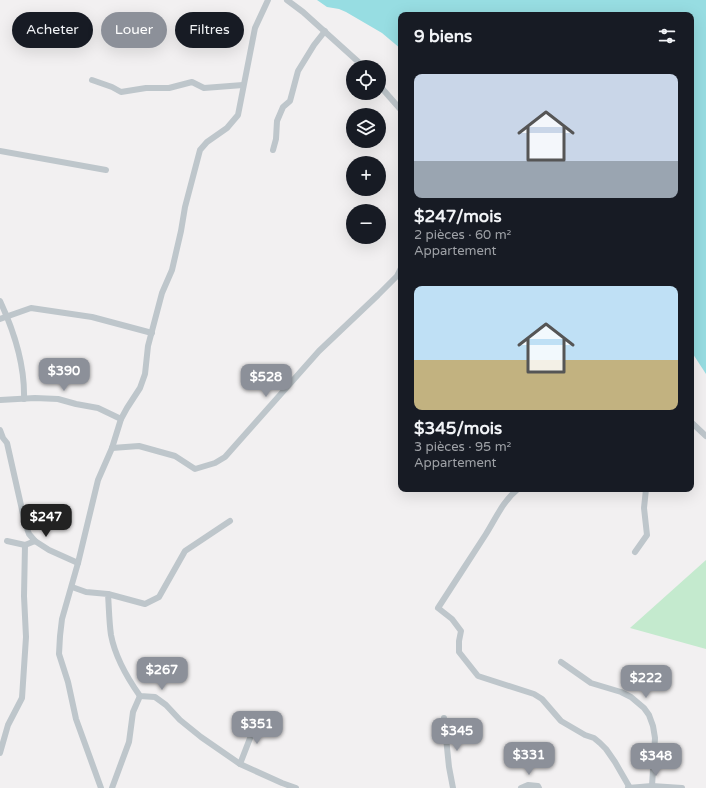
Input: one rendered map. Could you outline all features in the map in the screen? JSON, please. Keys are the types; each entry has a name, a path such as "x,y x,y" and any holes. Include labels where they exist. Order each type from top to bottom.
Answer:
{"street":[{"path":"101,788 76,719 68,682 59,654 62,619 72,587 98,480 112,448 121,419 140,388 145,374 145,362 152,333 162,293 172,270 185,207 200,150 207,142 227,128 238,115 255,28 268,0"},
{"path":"287,0 356,60"},
{"path":"273,150 276,139 276,122 283,107 290,101 298,71 324,31"},
{"path":"92,80 121,92 146,88 169,88 192,82 204,88 243,85"},
{"path":"386,93 398,107"},
{"path":"0,151 106,170"},
{"path":"112,448 140,446 175,456 195,469 214,463 225,457 319,351 398,274"},
{"path":"0,301 7,316 23,370 24,399"},
{"path":"0,319 31,308 92,316 152,333"},
{"path":"0,400 35,398 58,399 98,408 121,419"},
{"path":"694,428 706,436"},
{"path":"0,430 7,443 25,524 29,534 35,541 49,550 78,563"},
{"path":"515,492 497,514 486,534 438,608 452,619 461,631 458,640 459,652 478,676 534,694 542,699 561,721 585,735 594,738 606,749 625,777 629,788 652,786 682,788"},
{"path":"635,552 647,535 644,508 646,492"},
{"path":"72,587 86,592 108,594 145,604 159,597 185,551 230,521"},
{"path":"7,541 26,545 35,541"},
{"path":"0,753 8,725 22,698 26,637 24,596 26,545"},
{"path":"108,594 112,636 117,652 128,676 140,696"},
{"path":"561,662 591,682 631,697 644,708 649,715 655,738 652,786"},
{"path":"140,696 155,698 166,704 180,720 201,737 240,764 296,788"},
{"path":"112,788 129,742 133,712 140,696"},
{"path":"444,718 449,767 453,788"},
{"path":"240,764 257,720"},
{"path":"521,788 533,785 538,786 539,788"}],"green space":[{"path":"706,560 706,649 630,628"}],"water":[{"path":"317,0 706,0 706,374 694,356 694,12 398,12 398,46 382,33 346,12 327,7"}]}
